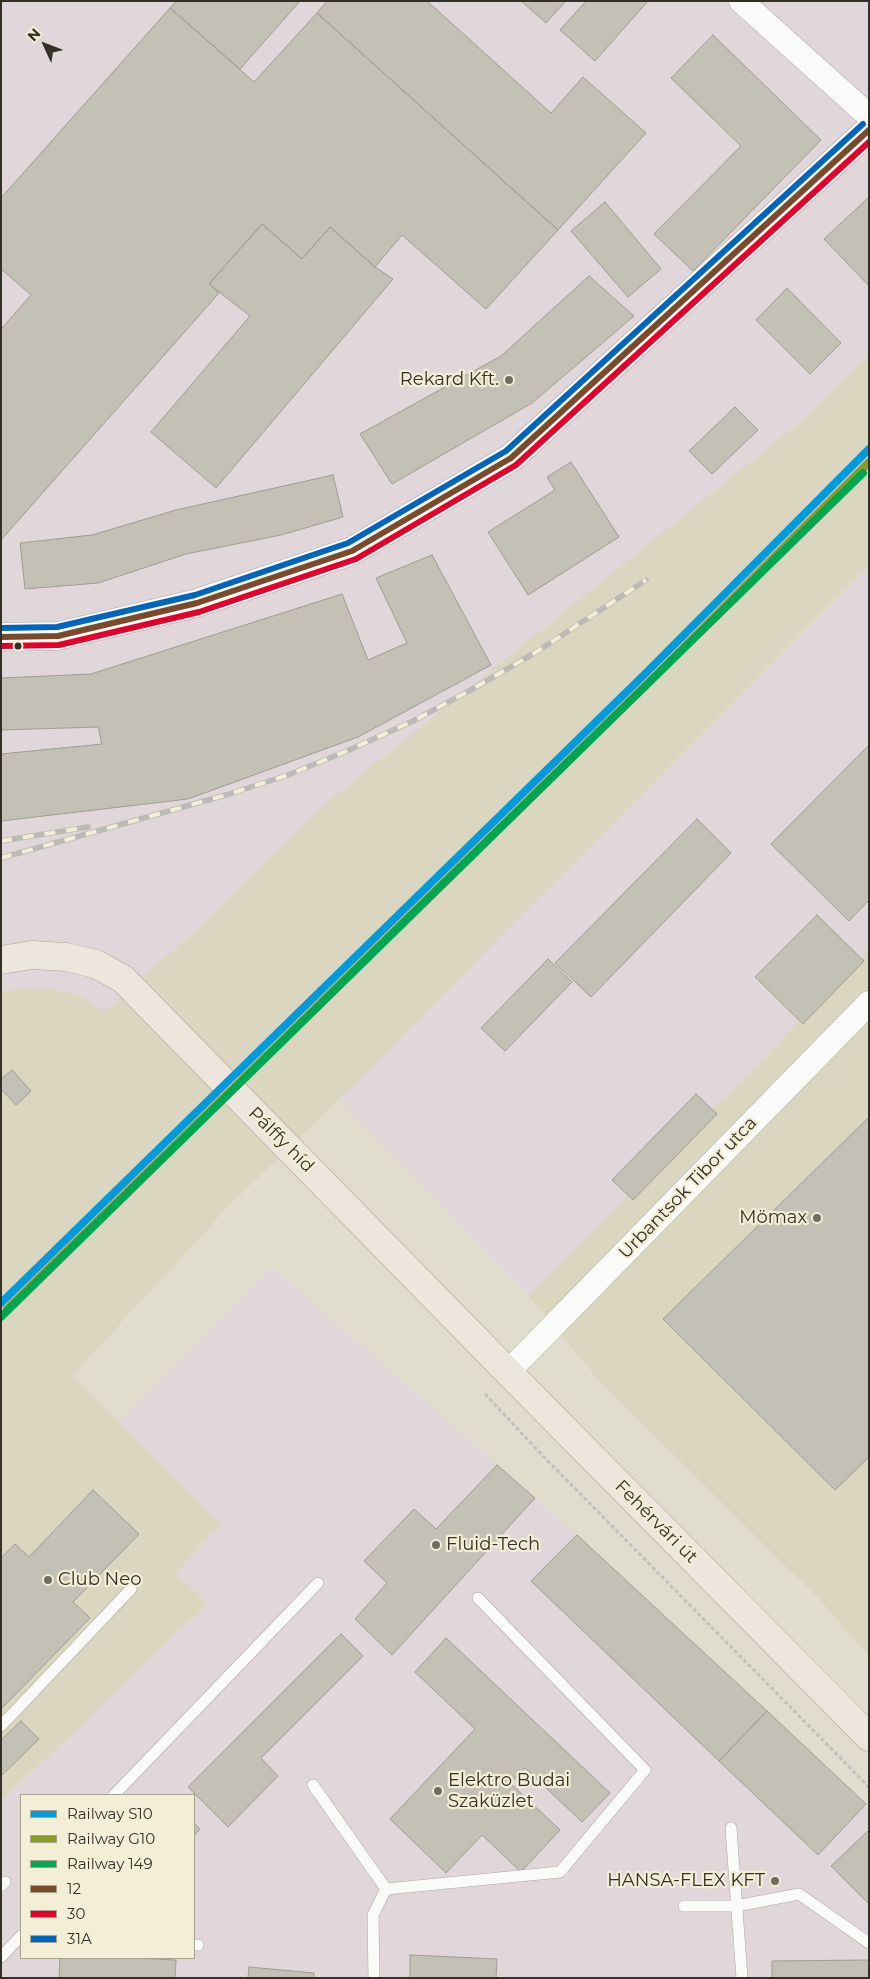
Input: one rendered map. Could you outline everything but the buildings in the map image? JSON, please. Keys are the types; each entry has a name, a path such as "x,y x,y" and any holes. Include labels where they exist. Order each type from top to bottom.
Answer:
{"main road":[{"name":"Pálffy híd","path":"1,960 32,955 66,957 96,964 123,979 444,1305"},
{"name":"Fehérvári út","path":"444,1305 869,1737"}],"street":[{"path":"741,1 869,116"},
{"path":"1,637 58,636 197,603 352,551 511,458 869,130"},
{"name":"Urbantsok Tibor utca","path":"508,1372 869,1003"}],"lane":[{"path":"115,1794 318,1583"},
{"path":"1,1726 131,1589"},
{"path":"386,1889 560,1872 645,1770 478,1598"},
{"path":"313,1785 386,1889"},
{"path":"731,1828 742,1978"},
{"path":"374,1978 373,1914 386,1889"},
{"path":"684,1906 736,1906 799,1894 869,1943"},
{"path":"1,1957 20,1937"}],"path":[{"path":"479,1387 544,1457 869,1787"}],"shaded area":[{"path":"1,1 869,1 869,355 798,424 331,799 195,931 105,1011 78,995 53,989 22,988 1,993"},
{"path":"869,355 869,566 339,1099 227,1208 72,1376 221,1525 176,1573 209,1604 1,1801 1,993 22,988 53,989 78,995 105,1011 195,931 331,799 798,424"},
{"path":"869,566 869,950 529,1296 339,1099"},
{"path":"869,950 869,1657 823,1603 595,1376 529,1296"},
{"path":"272,1267 577,1535 869,1807 869,1978 1,1978 1,1801 208,1604 176,1573 221,1525 119,1423"}],"railway":[{"path":"1,858 226,795 288,775 347,751 413,721 469,691 538,651 646,580"},
{"path":"1,841 88,827"}],"rail line":[{"name":"S10","path":"1,1303 646,673 869,449"},
{"name":"G10","path":"7,1309 652,679 869,462"},
{"name":"149","path":"1,1317 863,473"}],"transit line":[{"name":"31A","path":"1,628 57,627 195,595 348,543 506,451 863,124"},
{"name":"12","path":"1,637 58,636 197,603 352,551 511,458 869,130"},
{"name":"30","path":"1,646 59,645 199,612 356,559 516,465 869,142"}],"place":[{"name":"Rekard Kft.","path":"509,380"},
{"name":"Mömax","path":"817,1218"},
{"name":"Fluid-Tech","path":"436,1545"},
{"name":"Club Neo","path":"48,1580"},
{"name":"Elektro Budai Szaküzlet","path":"438,1791"},
{"name":"HANSA-FLEX KFT","path":"775,1881"}]}
